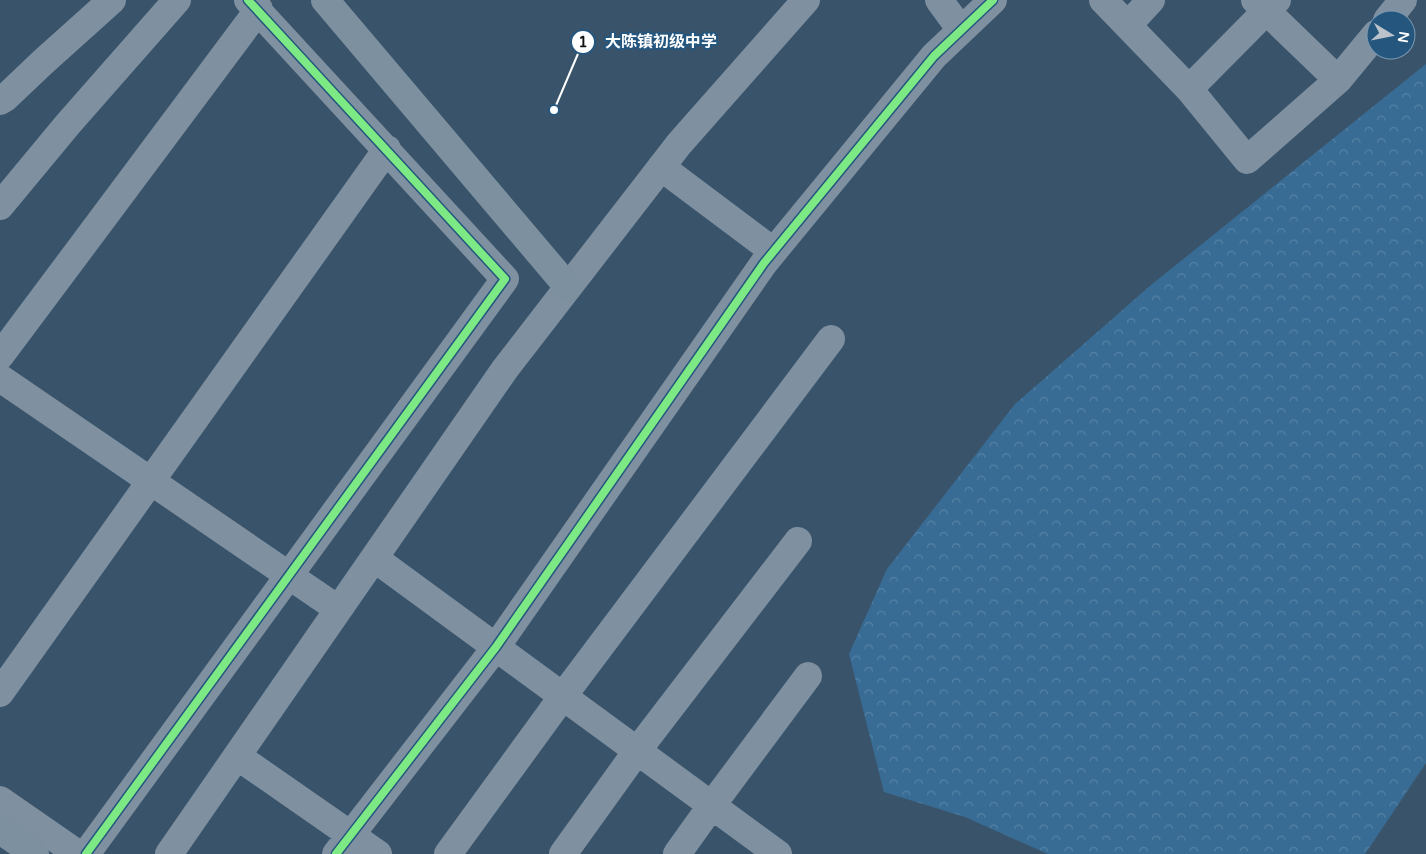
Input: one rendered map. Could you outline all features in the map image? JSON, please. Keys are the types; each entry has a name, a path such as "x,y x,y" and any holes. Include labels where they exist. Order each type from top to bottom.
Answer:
{"main road":[{"path":"325,0 568,287"},
{"path":"0,830 35,854"}],"street":[{"path":"0,101 112,0"},
{"path":"0,206 68,124 177,0"},
{"path":"169,854 505,369 680,144 806,0"},
{"path":"939,0 961,30"},
{"path":"343,844 496,647 774,251 934,56 993,0"},
{"path":"1102,0 1190,88 1247,160 1338,80 1366,46"},
{"path":"1128,25 1152,0"},
{"path":"1395,10 1403,0"},
{"path":"1190,88 1266,4 1338,80"},
{"path":"0,356 9,328 254,5 505,279 86,854"},
{"path":"0,692 387,149"},
{"path":"662,167 774,251"},
{"path":"448,854 563,696 831,338"},
{"path":"0,378 338,610"},
{"path":"563,854 637,751 798,541"},
{"path":"374,558 778,854"},
{"path":"677,854 808,676"},
{"path":"237,756 343,844 378,854"},
{"path":"0,800 78,854"}],"green space":[{"path":"1426,64 1426,763 1365,854 1048,854 965,817 884,792 849,654 887,569 1015,404 1151,285"}],"cycle path":[{"path":"86,854 505,279 248,0"},
{"path":"336,854 496,647 764,263 934,56 993,0"}],"place":[{"name":"大陈镇初级中学","path":"554,110"}]}
